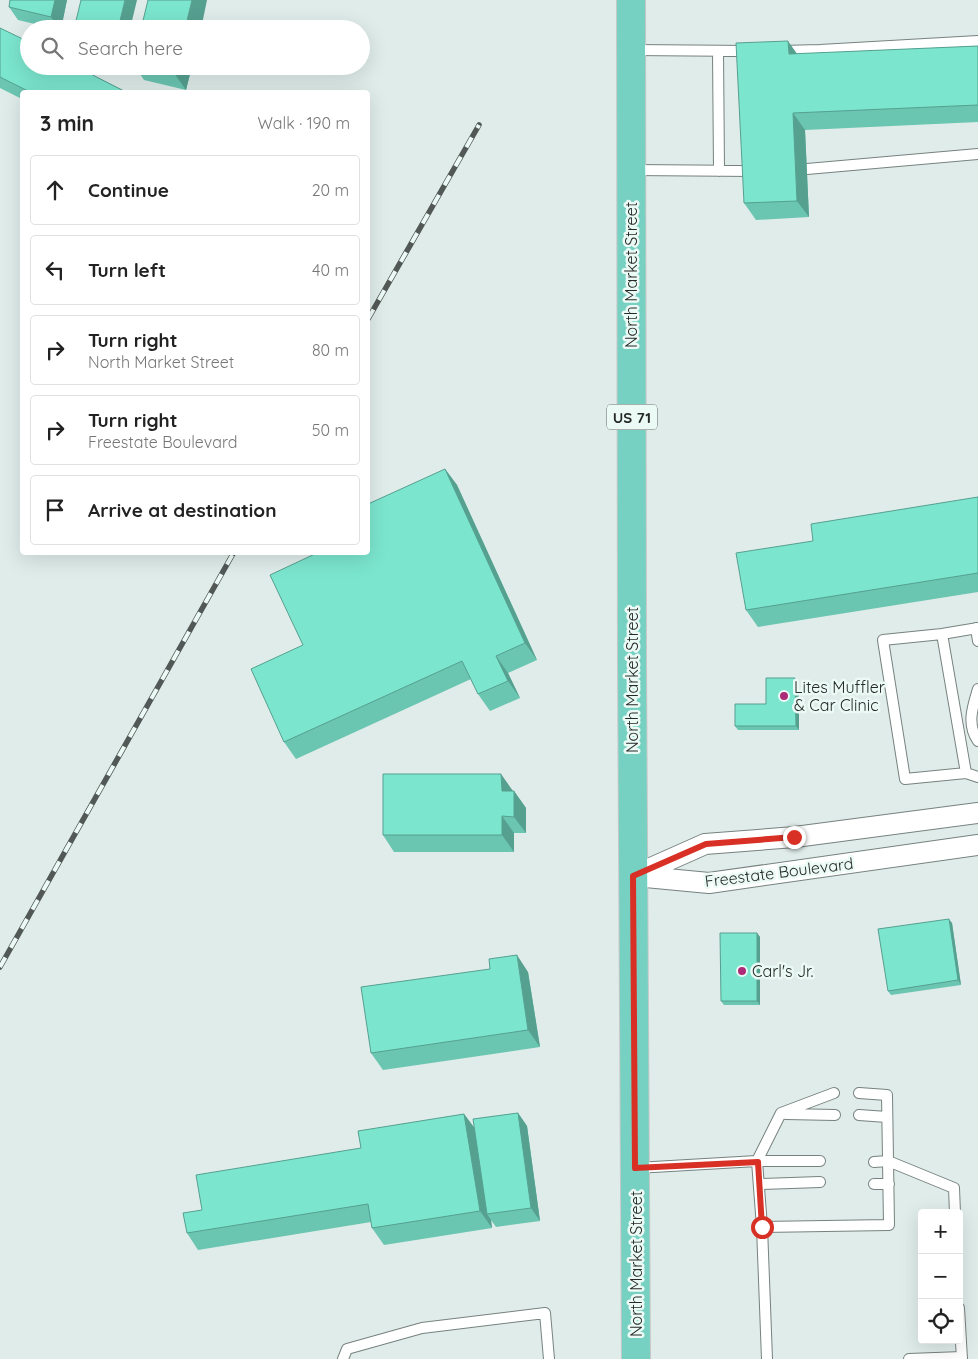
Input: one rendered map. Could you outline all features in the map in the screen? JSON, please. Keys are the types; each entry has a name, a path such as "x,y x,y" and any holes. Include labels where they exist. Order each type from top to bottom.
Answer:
{"main road":[{"name":"North Market Street","path":"631,0 636,1359"}],"street":[{"name":"Freestate Boulevard","path":"633,876 706,844 794,837 978,813"},
{"name":"Freestate Boulevard","path":"633,876 709,883 978,845"}],"lane":[{"path":"631,50 820,50 978,41"},
{"path":"718,51 719,171"},
{"path":"807,169 978,154"},
{"path":"631,170 754,172"},
{"path":"978,641 977,628 884,640 905,779 966,773 978,777"},
{"path":"942,634 966,773"},
{"path":"978,689 971,715 974,734 978,741"},
{"path":"767,1359 758,1162 781,1114 834,1093"},
{"path":"762,1227 889,1225 887,1095 859,1093"},
{"path":"781,1114 835,1114"},
{"path":"859,1115 887,1117"},
{"path":"635,1168 820,1161"},
{"path":"874,1162 888,1161 954,1188 955,1209"},
{"path":"759,1184 820,1182"},
{"path":"874,1184 889,1184"},
{"path":"343,1359 348,1349 422,1328 545,1313 549,1359"},
{"path":"909,1359 962,1358 961,1344"}],"building":[{"path":"10,0 55,0 51,17 9,7"},
{"path":"81,0 125,0 120,20 76,20"},
{"path":"148,0 192,0 187,20 143,20"},
{"path":"0,28 20,38 20,75 93,75 122,90 26,90 0,77"},
{"path":"788,41 789,54 978,46 978,105 793,113 797,201 744,203 736,43"},
{"path":"445,469 525,643 496,656 508,681 478,694 462,661 284,742 251,669 303,645 270,575 313,555 370,555 370,503"},
{"path":"978,497 978,573 746,610 736,553 813,541 811,524"},
{"name":"Lites Muffler & Car Clinic","path":"766,678 795,678 796,726 735,726 735,704 766,704"},
{"path":"383,774 501,774 502,791 514,791 514,817 502,816 502,835 383,835"},
{"path":"949,919 958,980 888,991 878,929"},
{"name":"Carl's Jr.","path":"720,933 757,933 757,1001 721,1001"},
{"path":"517,955 528,1030 371,1053 361,987 490,969 489,959"},
{"path":"518,1113 531,1208 487,1214 473,1119"},
{"path":"464,1114 480,1211 372,1228 368,1204 187,1233 183,1213 202,1210 196,1175 361,1148 358,1131"}],"railway":[{"path":"370,316 479,125"},
{"path":"0,967 232,555"}],"place":[{"name":"Lites Muffler & Car Clinic","path":"784,696"},
{"name":"Carl's Jr.","path":"742,971"}],"route":[{"path":"762,1227 758,1162 635,1168 633,876 706,844 794,837"}]}
